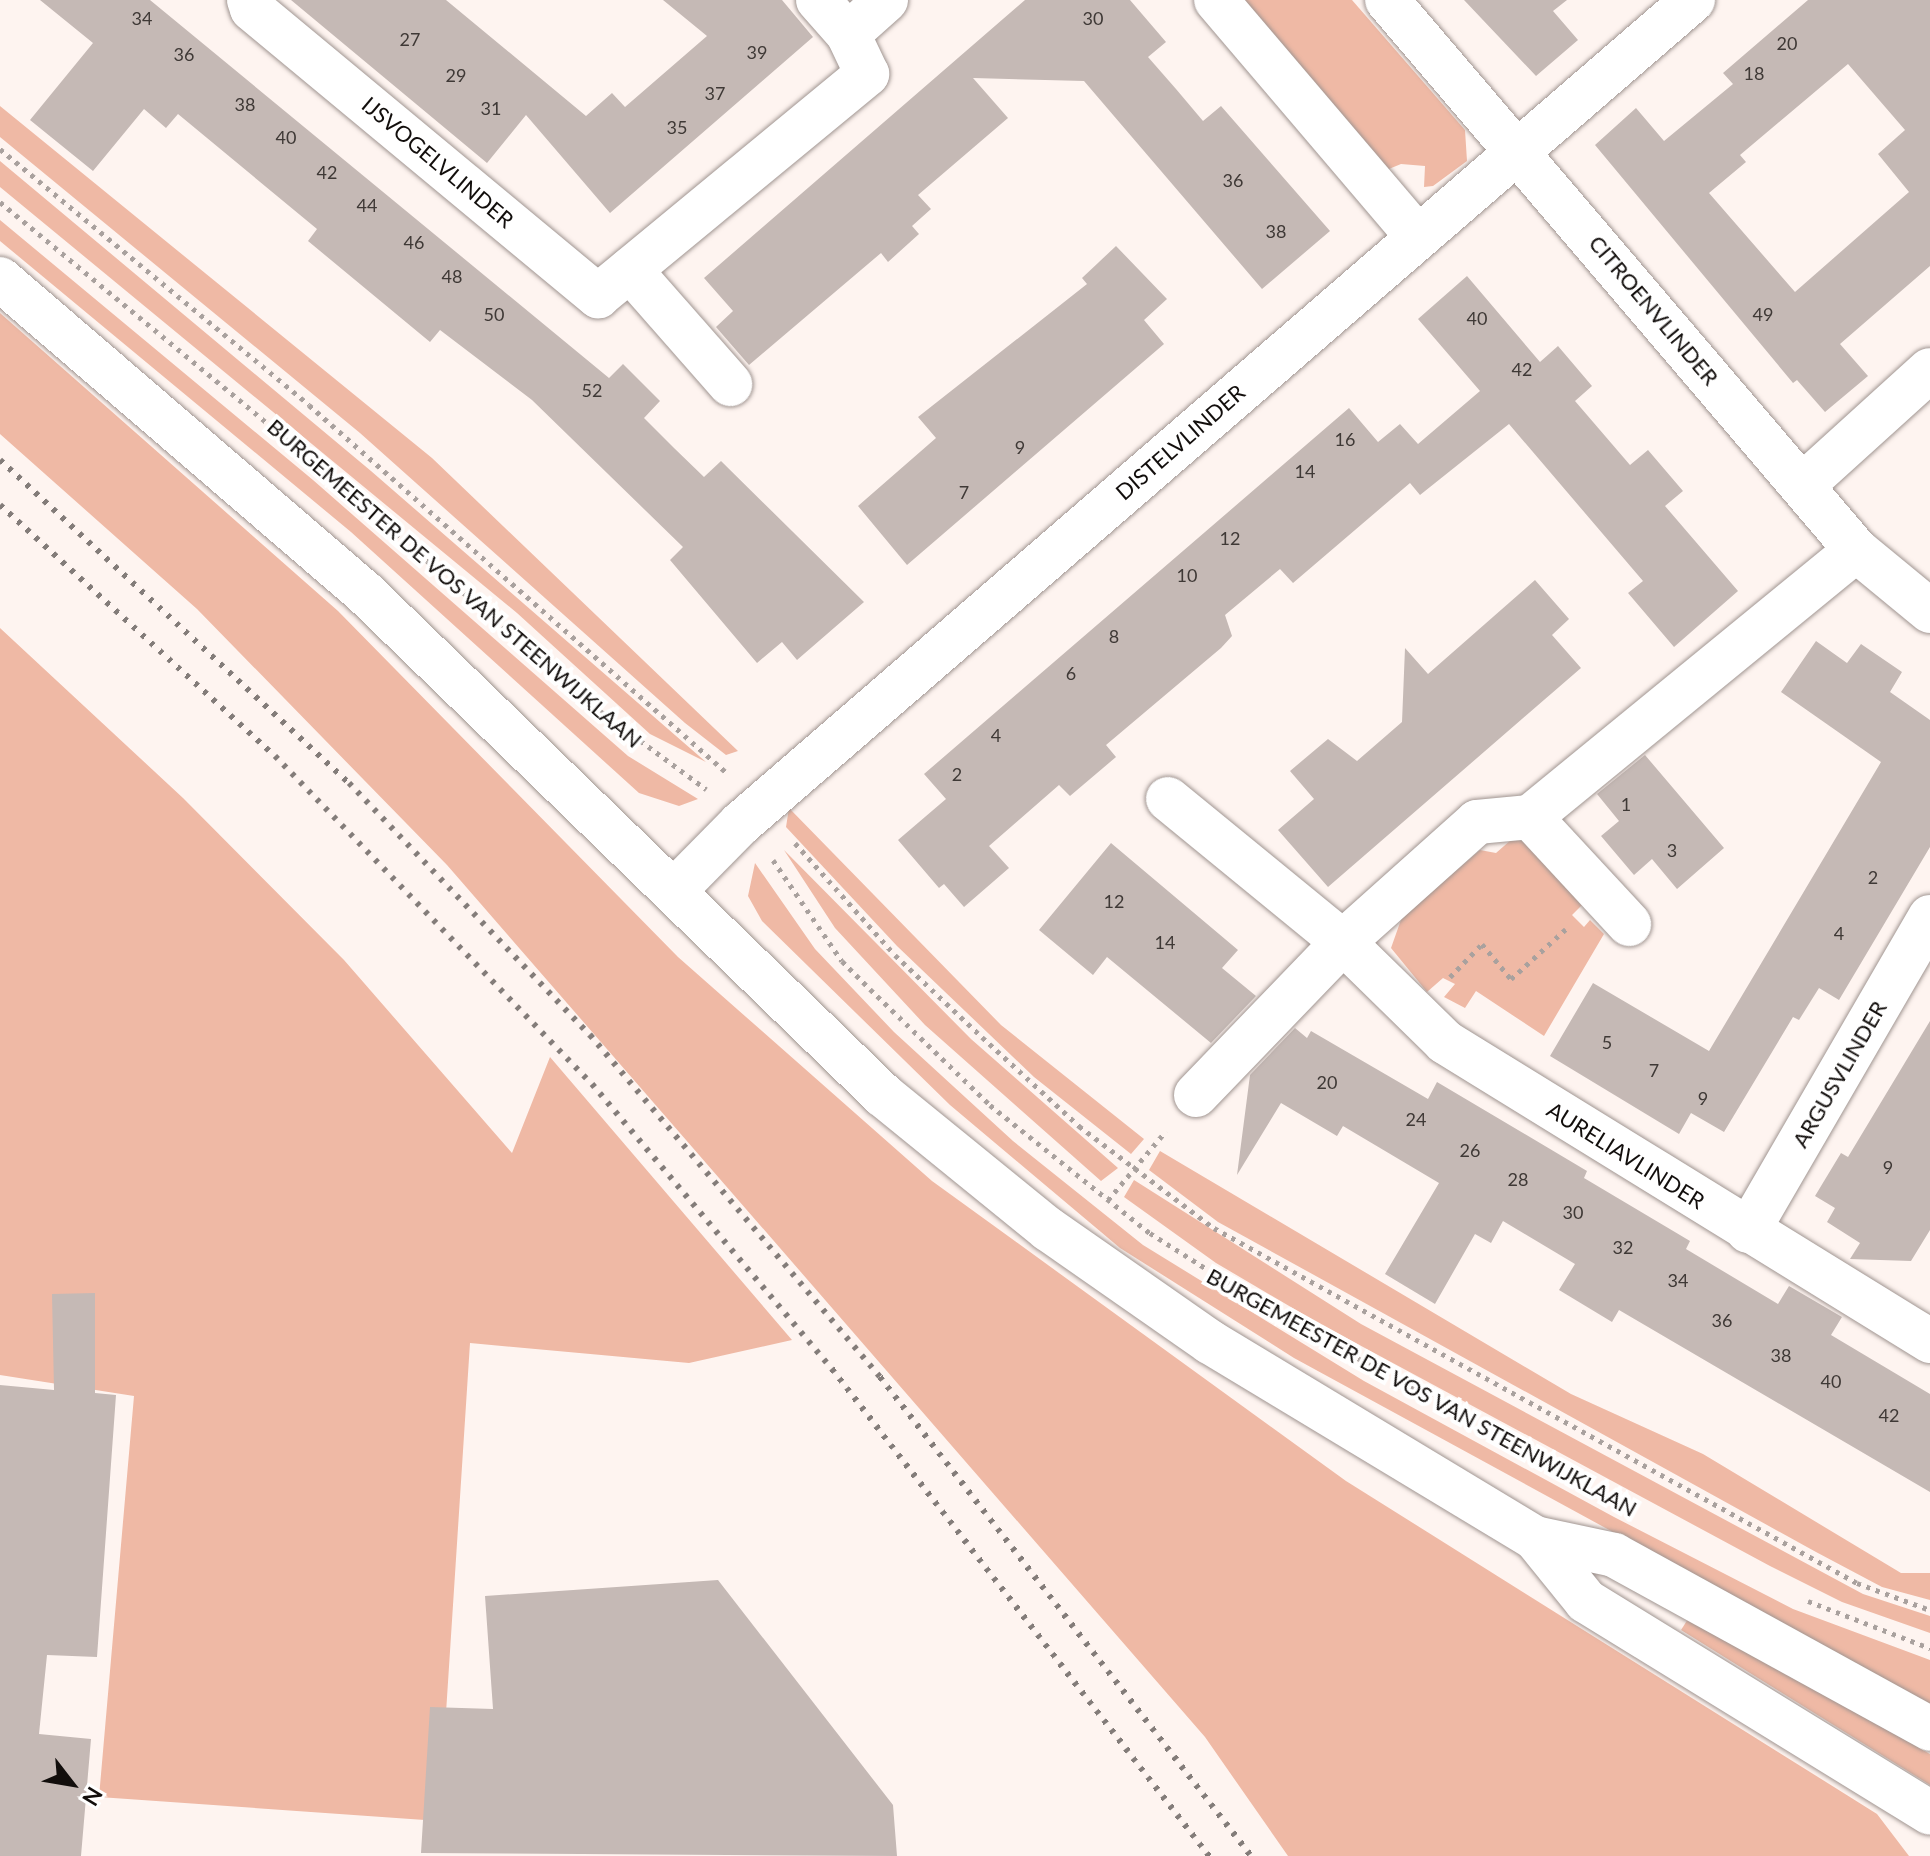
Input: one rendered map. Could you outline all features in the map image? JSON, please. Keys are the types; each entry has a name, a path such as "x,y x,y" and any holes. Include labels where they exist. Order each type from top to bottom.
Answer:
{"street":[{"name":"IJSVOGELVLINDER","path":"249,0 252,9 598,296 867,74 848,34"},
{"path":"818,0 848,34 886,0"},
{"path":"1216,0 1417,236"},
{"name":"CITROENVLINDER","path":"1387,0 1856,550 1930,611"},
{"name":"DISTELVLINDER","path":"674,891 751,815 1516,149 1693,0"},
{"path":"630,270 730,384"},
{"path":"0,279 377,605 883,1095 1048,1229 1210,1342 1535,1538 1614,1555 1930,1729"},
{"path":"1803,485 1930,370"},
{"path":"1196,1095 1343,942 1477,822 1530,817 1856,550"},
{"name":"AURELIAVLINDER","path":"1168,799 1343,942 1445,1042 1930,1341"},
{"path":"1530,817 1616,910"},
{"name":"ARGUSVLINDER","path":"1748,1231 1930,917"},
{"path":"1535,1538 1586,1601 1930,1813"}],"path":[{"path":"0,149 309,405 751,815 895,955 1134,1169 1214,1228 1353,1309 1857,1583 1930,1610"},
{"name":"BURGEMEESTER DE VOS VAN STEENWIJKLAAN","path":"0,202 273,427 592,705 703,786 751,815 776,863 842,961 990,1105 1108,1200 1279,1315 1635,1511"},
{"path":"1415,1012 1482,944 1511,979 1616,910"},
{"path":"1108,1200 1196,1095"},
{"path":"1802,1598 1930,1648"}],"shaded area":[{"path":"1241,0 1352,0 1465,130 1467,161 1433,186 1424,187 1425,166 1401,164 1384,171"},
{"path":"0,106 432,458 738,751 726,755 685,723 360,433 0,137"},
{"path":"0,161 371,471 706,762 650,734 517,613 0,187"},
{"path":"0,220 313,480 628,756 698,799 679,806 639,793 351,532 0,241"},
{"path":"0,313 338,611 678,957 932,1181 1346,1481 1877,1814 1909,1856 1288,1856 1205,1737 447,865 197,609 0,434"},
{"path":"0,628 183,798 344,960 512,1153 550,1057 792,1340 689,1363 470,1343 439,1821 99,1797 134,1396 0,1375"},
{"path":"789,808 1001,1025 1144,1139 1131,1154 1034,1077 897,946 786,827"},
{"path":"1512,839 1527,842 1582,905 1572,915 1584,927 1590,920 1604,934 1544,1036 1476,991 1465,1008 1444,997 1455,984 1443,978 1427,992 1391,948 1402,917 1480,850 1496,853"},
{"path":"784,850 971,1039 1118,1168 1101,1181 925,1025 835,928"},
{"path":"755,863 815,949 894,1032 1013,1141 1143,1245 1364,1381 1614,1517 1793,1609 1930,1660 1930,1705 1294,1358 1120,1248 950,1105 762,921 748,896"},
{"path":"1160,1151 1571,1394 1703,1454 1901,1573 1930,1573 1930,1600 1882,1587 1816,1552 1218,1222 1149,1170"},
{"path":"1134,1180 1361,1324 1863,1594 1930,1616 1930,1633 1842,1602 1770,1566 1313,1320 1216,1263 1124,1197"},
{"path":"1688,1619 1930,1754 1930,1785 1681,1630"}],"building":[{"path":"40,0 150,0 609,378 623,364 660,401 644,418 674,448 704,477 721,461 864,602 797,660 782,642 757,663 670,560 683,547 532,400 440,330 430,342 308,241 317,229 178,114 166,128 144,109 93,171 30,120 93,43"},
{"path":"291,0 446,0 586,116 612,93 625,107 707,36 663,0 782,0 813,37 610,213 526,115 487,163"},
{"path":"1025,0 1130,0 1166,42 1148,57 1203,121 1221,106 1330,231 1262,289 1084,81 973,78 1008,118 918,195 931,209 912,226 919,234 888,262 881,253 749,365 716,327 733,311 704,278"},
{"path":"1464,0 1567,0 1553,11 1578,40 1536,76"},
{"path":"1808,0 1930,0 1930,266 1840,344 1868,376 1825,412 1797,380 1793,383 1595,145 1636,108 1664,141 1733,84 1723,73","holes":["1848,64 1905,130 1878,154 1909,192 1795,292 1709,193 1746,162 1740,155"]},
{"path":"1116,246 1167,299 1144,320 1164,344 907,565 858,506 936,438 918,417 1087,284 1082,278"},
{"path":"1467,276 1540,362 1558,346 1592,386 1575,401 1630,465 1648,450 1683,491 1665,506 1738,591 1674,647 1628,593 1643,581 1509,424 1420,495 1410,483 1293,583 1280,569 1225,615 1232,636 1221,648 1106,745 1116,757 1070,796 1059,785 989,846 1009,868 964,907 944,884 939,888 898,840 946,799 924,774 1349,408 1378,442 1400,424 1418,444 1480,391 1418,319"},
{"path":"1535,580 1569,619 1552,635 1581,668 1328,887 1278,830 1314,799 1290,771 1328,739 1357,761 1402,722 1405,648 1428,674"},
{"path":"1816,641 1847,663 1861,644 1902,672 1890,692 1930,720 1930,847 1839,1000 1819,988 1799,1020 1793,1017 1724,1132 1691,1113 1679,1134 1550,1056 1593,983 1709,1051 1881,762 1781,692"},
{"path":"1645,755 1724,848 1677,889 1652,859 1634,875 1601,836 1619,821 1597,794"},
{"path":"1111,843 1238,950 1222,968 1256,996 1211,1043 1107,957 1093,975 1039,930"},
{"path":"1930,1021 1930,1230 1911,1261 1850,1259 1860,1243 1827,1222 1835,1208 1815,1196 1841,1153 1848,1157"},
{"path":"1295,1028 1307,1038 1311,1031 1428,1099 1437,1082 1587,1171 1584,1178 1690,1241 1686,1249 1778,1304 1789,1286 1842,1317 1831,1335 1930,1394 1930,1492 1619,1310 1612,1322 1559,1290 1575,1264 1503,1221 1491,1243 1475,1234 1435,1304 1385,1274 1439,1183 1343,1126 1337,1136 1281,1103 1237,1175 1250,1075"},
{"path":"95,1293 95,1393 116,1395 97,1657 47,1655 39,1734 91,1739 81,1856 0,1856 0,1385 54,1390 52,1294"},
{"path":"718,1580 893,1805 897,1856 421,1853 430,1707 493,1709 485,1596"}],"railway":[{"path":"0,460 349,783 590,1035 880,1377 1251,1856"},
{"path":"0,505 275,756 592,1084 832,1369 1209,1856"}]}
